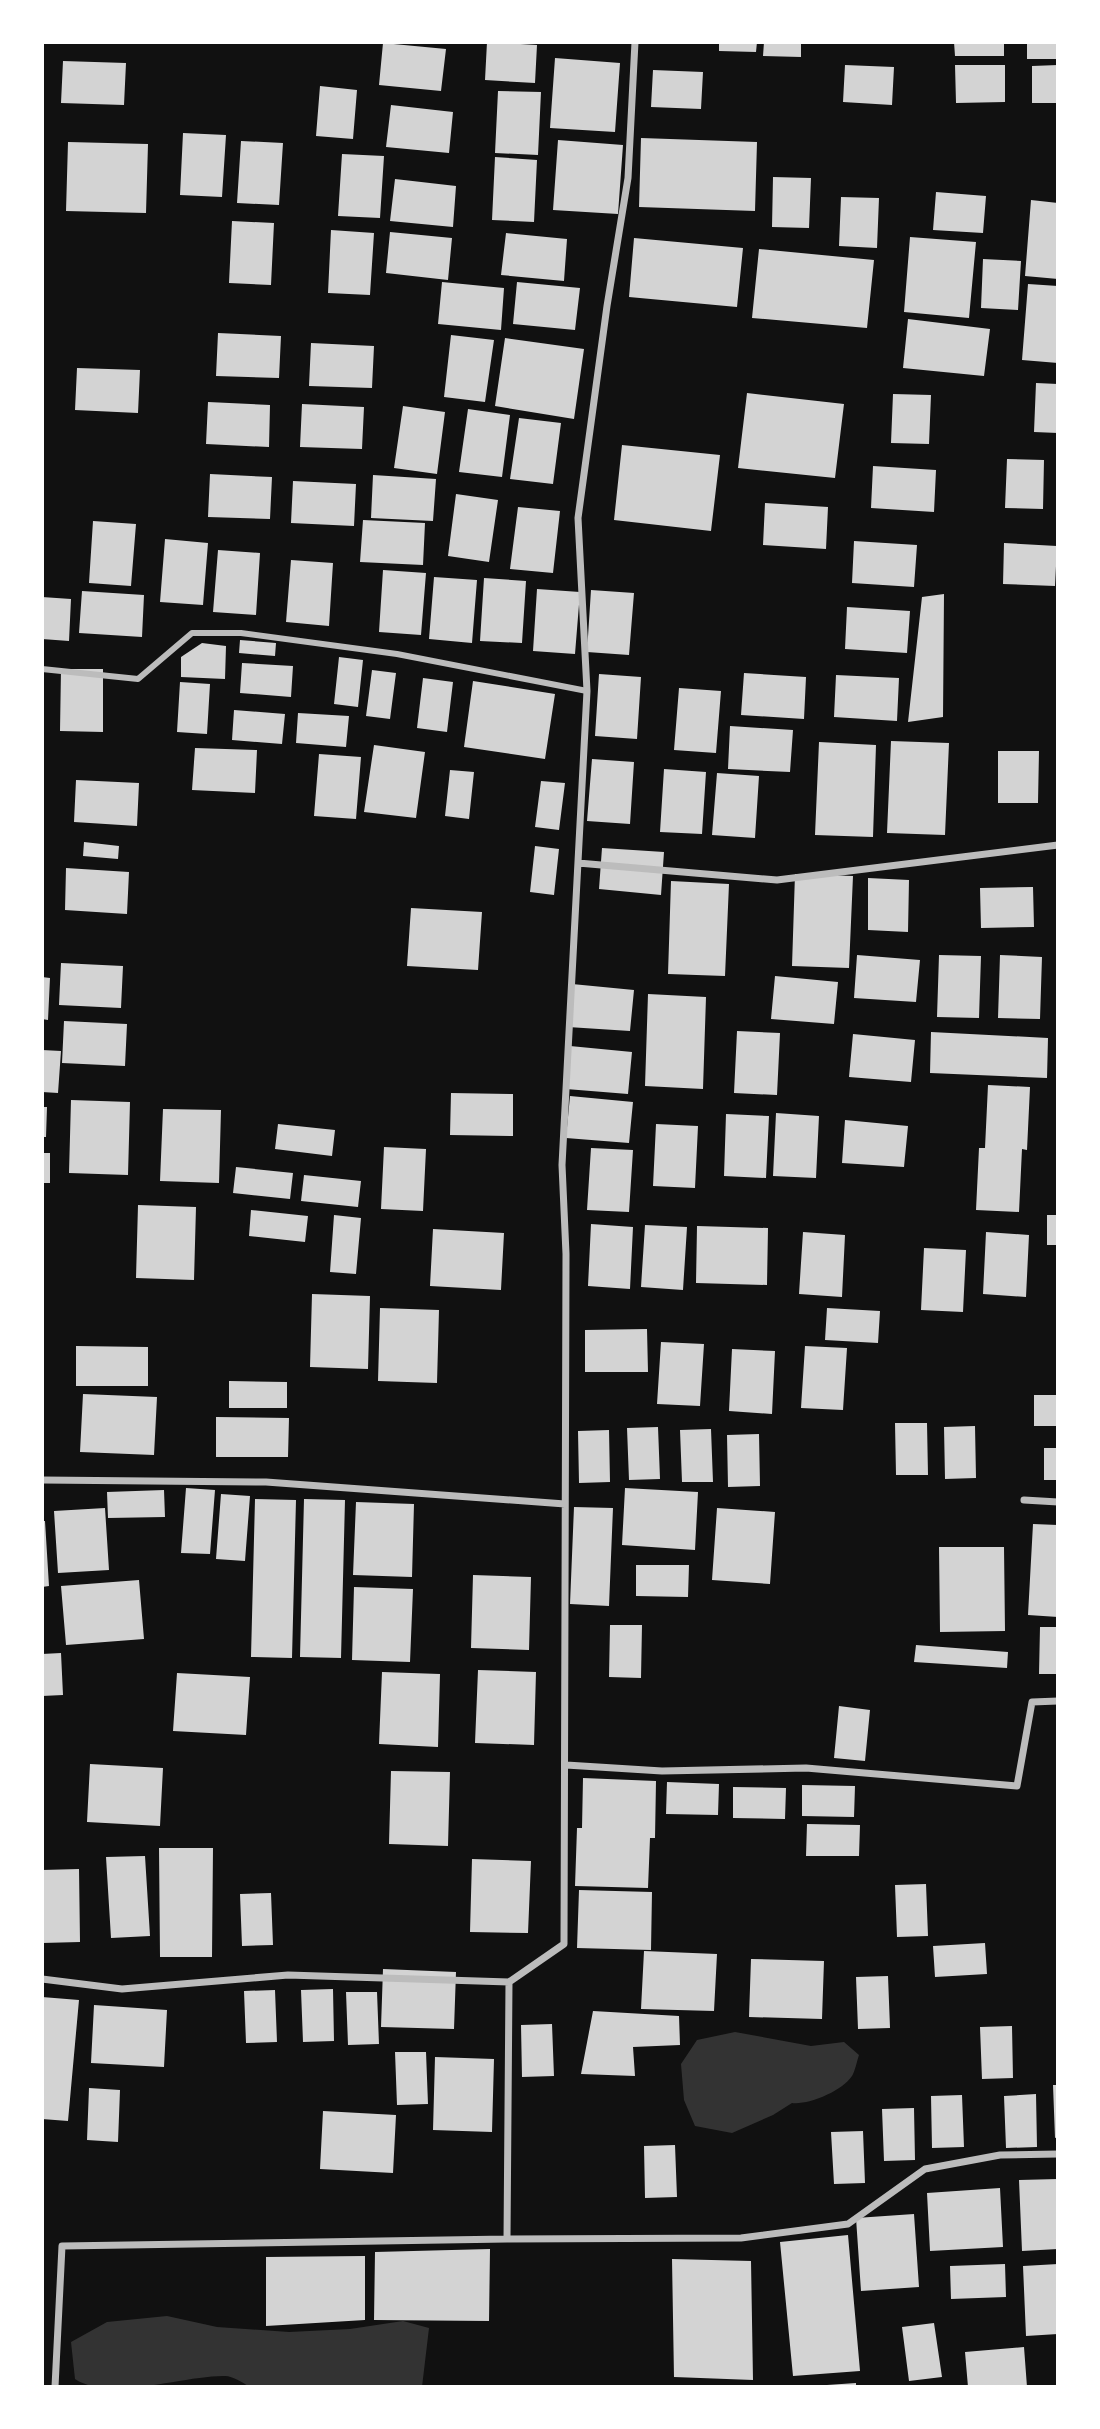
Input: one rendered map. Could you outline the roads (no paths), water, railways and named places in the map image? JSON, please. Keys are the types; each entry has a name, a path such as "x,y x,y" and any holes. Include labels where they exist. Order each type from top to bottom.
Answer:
{"street":[{"path":"42,1979 122,1989 288,1975 509,1982 565,1944 566,1254 562,1165 587,691 578,518 607,306 628,178 635,42"},
{"path":"42,669 138,679 192,634 241,633 397,654 587,691"},
{"path":"578,863 777,880 1058,845"},
{"path":"42,1480 265,1482 565,1504"},
{"path":"1024,1500 1058,1502"},
{"path":"566,1765 662,1771 806,1768 1017,1786 1032,1702 1058,1701"},
{"path":"508,2239 509,1982"},
{"path":"55,2387 62,2246 741,2238 848,2224 925,2169 1000,2155 1058,2154"}]}
